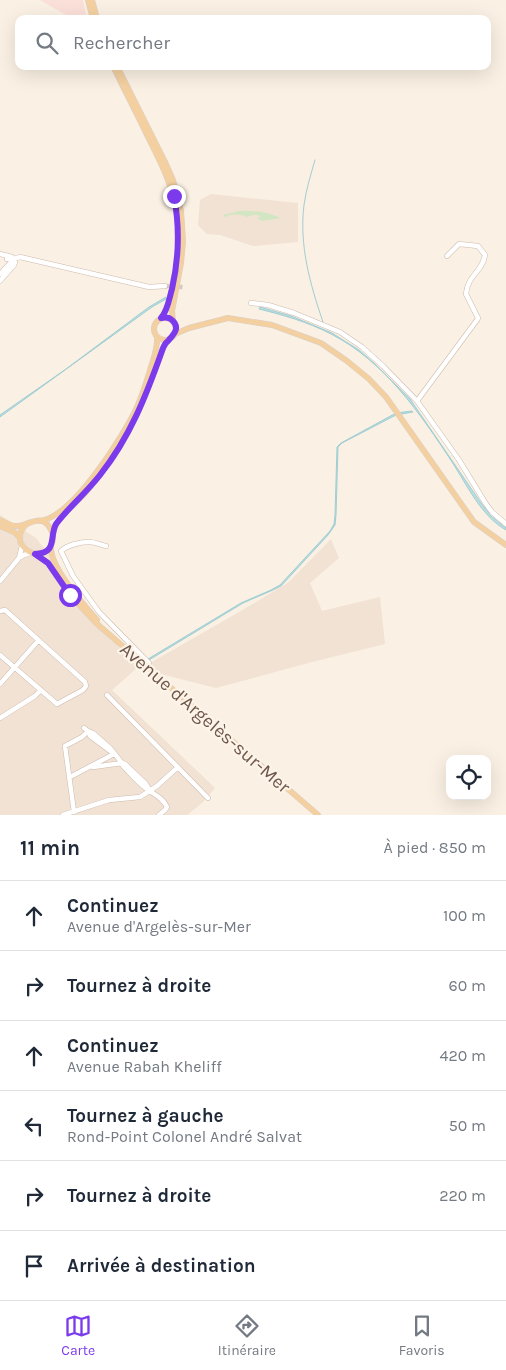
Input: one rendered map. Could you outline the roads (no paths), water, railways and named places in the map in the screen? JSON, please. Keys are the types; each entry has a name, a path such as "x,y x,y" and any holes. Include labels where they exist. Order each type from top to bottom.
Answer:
{"main road":[{"path":"90,0 94,15"},
{"path":"0,520 20,526 45,520 70,502 97,473 126,429 143,392 156,352 157,337 153,328 155,322 164,314 177,262 177,211 169,181 161,162 115,70"},
{"path":"119,70 173,180 181,211 181,262 172,311 175,334"},
{"path":"161,318 167,317 181,329 228,318 272,325 321,344 347,361 369,378 386,397 474,522 506,545"},
{"path":"28,523 22,530 20,538 22,546 33,553 44,552 53,541 56,524 100,475 119,447 140,410 162,351 169,339 189,328"},
{"path":"157,337 163,340 169,339"},
{"path":"40,521 47,524 53,533"},
{"path":"0,526 14,532 20,538"},
{"name":"Avenue d'Argelès-sur-Mer","path":"51,545 51,551 61,574 115,640"},
{"name":"Avenue d'Argelès-sur-Mer","path":"33,553 48,563 70,595 96,623 318,815"}],"street":[{"path":"417,401 478,318 466,291 470,279 483,264 485,255 478,246 459,244 446,256"},
{"path":"4,256 12,257 14,260"},
{"path":"4,256 8,265"},
{"path":"0,274 8,265 20,257 149,288 165,286"},
{"path":"0,280 14,265 14,260"},
{"path":"251,303 268,305 294,313 340,332 362,347 384,366 417,401 459,460 486,504 506,524"},
{"path":"106,546 90,542 72,545 61,551 81,588 99,612 149,663"},
{"path":"20,558 22,546"},
{"path":"0,581 20,558 33,553"},
{"path":"0,611 4,610 85,682 86,686 83,690 57,704 0,655"},
{"path":"0,684 38,640"},
{"path":"0,718 35,696 41,690"},
{"path":"107,695 208,798"},
{"path":"74,812 65,746 82,737 86,730 93,733 110,748 122,763 126,764 146,784 150,791 166,804 167,807 159,815"},
{"path":"70,776 114,754"},
{"path":"89,768 122,763"},
{"path":"63,815 109,800 140,798 158,786 178,768"}],"water":[{"path":"166,297 166,299 152,307 0,417 0,415 149,307"},
{"path":"260,307 291,316 332,333 359,350 384,373 350,345 331,334 295,319 259,309"},
{"path":"384,373 410,399 481,503 506,530 489,517 482,508 414,407"},
{"path":"412,411 396,415 342,443 338,447 335,525 328,535 281,586 243,603 149,660 142,660 148,659 241,603 280,585 330,531 334,524 337,447 341,443 396,413"}],"waterway":[{"path":"315,160 305,199 303,235 310,279 323,322"}],"tunnel":[{"path":"165,286 183,287"}]}
